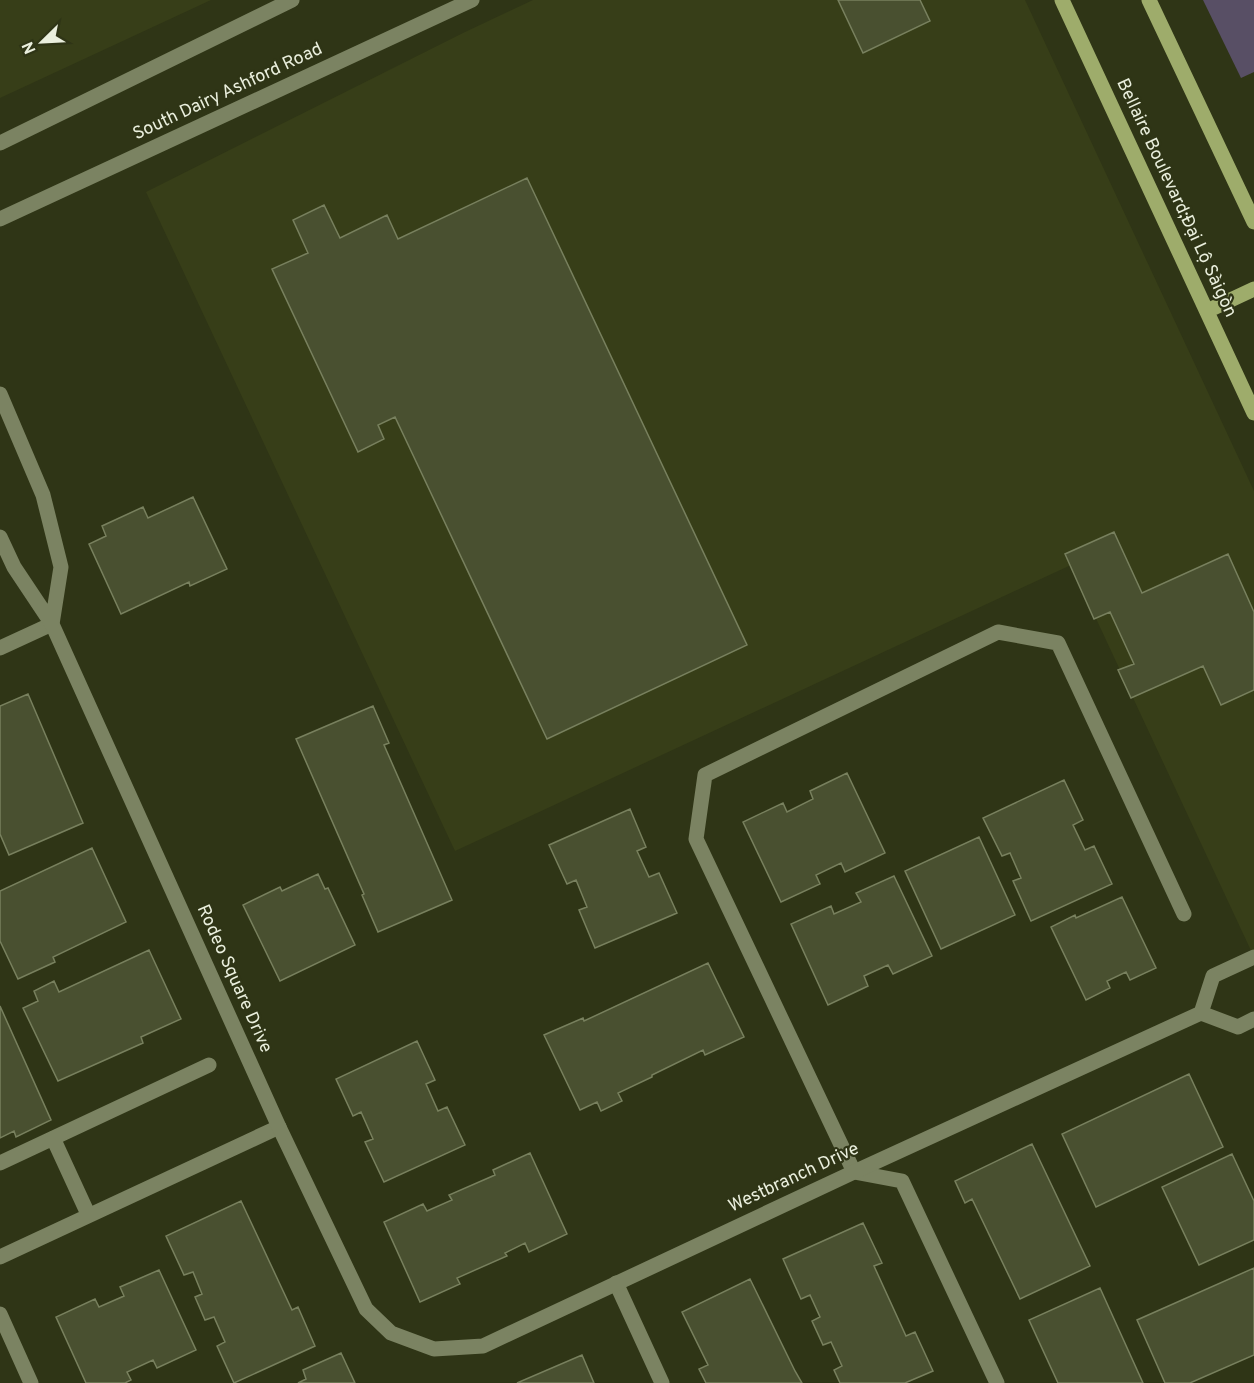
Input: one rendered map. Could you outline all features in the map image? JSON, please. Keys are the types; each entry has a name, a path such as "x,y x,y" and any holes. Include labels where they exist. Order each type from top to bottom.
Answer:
{"main road":[{"name":"Bellaire Boulevard;Đại Lộ Sàigòn","path":"1062,0 1254,413"},
{"path":"1149,0 1254,222"},
{"path":"1207,311 1254,289"}],"street":[{"path":"0,143 292,0"},
{"name":"South Dairy Ashford Road","path":"0,219 472,0"},
{"path":"0,394 43,495 61,567 52,624 0,648"},
{"name":"Rodeo Square Drive","path":"0,537 14,567 52,624 279,1126 366,1309 391,1333 400,1336"},
{"path":"997,1383 902,1180 854,1172 696,839 705,775 998,632 1058,643 1184,914"},
{"path":"1254,957 1213,976 1201,1013 1238,1027 1254,1020"},
{"name":"Westbranch Drive","path":"400,1336 434,1348 483,1346 1201,1013"},
{"path":"0,1163 209,1065"},
{"path":"0,1257 279,1126"},
{"path":"53,1138 88,1214"},
{"path":"616,1283 662,1383"},
{"path":"0,1314 32,1383"}],"shaded area":[{"path":"0,0 211,0 0,98"},
{"path":"533,0 1025,0 1254,491 1254,957 1071,565 455,851 146,192"},
{"path":"1203,0 1254,0 1254,72 1241,78"}],"building":[{"path":"838,0 920,0 930,21 863,53"},
{"path":"527,178 747,645 547,739 395,417 378,425 384,439 358,452 272,269 308,253 293,220 324,205 340,238 387,215 398,239"},
{"path":"193,497 227,569 190,586 189,582 121,614 89,544 106,536 102,526 143,507 148,518"},
{"path":"1114,532 1142,593 1228,554 1254,612 1254,690 1221,705 1203,666 1131,698 1118,670 1134,664 1110,612 1094,619 1065,554"},
{"path":"28,694 83,823 9,855 0,834 0,706"},
{"path":"373,706 389,743 384,745 452,900 378,932 362,895 364,894 296,739"},
{"path":"847,773 885,853 845,872 841,863 816,875 820,884 781,902 743,822 783,803 787,812 813,799 810,791"},
{"path":"1064,780 1083,820 1073,825 1085,850 1094,846 1112,884 1031,921 1013,881 1021,878 1010,853 1002,856 983,818"},
{"path":"630,809 646,847 637,851 649,877 659,873 677,913 595,948 579,910 587,907 576,880 567,884 549,845"},
{"path":"979,837 1015,915 941,949 905,871"},
{"path":"92,848 126,922 53,957 55,962 18,979 0,941 0,891"},
{"path":"318,874 325,889 328,888 355,945 280,981 243,905 280,887 282,891"},
{"path":"894,876 932,956 893,974 888,965 864,976 868,986 828,1005 791,924 831,906 834,914 861,902 856,893"},
{"path":"1122,897 1156,968 1130,980 1126,972 1107,981 1110,988 1086,1000 1051,927"},
{"path":"149,950 181,1019 141,1037 143,1043 58,1081 23,1008 38,1001 34,991 54,981 59,992"},
{"path":"708,963 744,1037 705,1055 703,1050 652,1075 618,1093 622,1101 601,1111 597,1102 580,1110 544,1035 583,1018 584,1021"},
{"path":"0,1006 51,1120 16,1137 14,1131 0,1138"},
{"path":"417,1041 435,1080 426,1084 438,1111 447,1107 465,1145 384,1182 365,1142 373,1139 361,1112 353,1116 336,1079"},
{"path":"1189,1074 1223,1147 1096,1207 1062,1134"},
{"path":"1032,1144 1090,1266 1020,1299 972,1199 965,1203 955,1181"},
{"path":"530,1153 567,1234 529,1252 525,1243 505,1253 507,1256 457,1278 460,1284 420,1302 384,1222 423,1204 427,1211 452,1200 449,1195 495,1175 493,1170"},
{"path":"1232,1154 1254,1201 1254,1240 1199,1265 1162,1187"},
{"path":"241,1201 292,1310 298,1307 315,1346 234,1383 217,1346 225,1342 214,1317 205,1320 195,1297 202,1294 193,1272 184,1275 166,1236"},
{"path":"863,1223 882,1263 874,1266 906,1336 915,1332 933,1371 905,1383 840,1383 834,1370 842,1366 831,1342 823,1345 812,1321 820,1317 810,1295 801,1299 783,1259"},
{"path":"1254,1268 1254,1355 1190,1383 1165,1383 1137,1320"},
{"path":"159,1270 196,1350 157,1368 153,1360 127,1372 131,1380 125,1383 86,1383 56,1317 95,1299 99,1307 124,1296 120,1287"},
{"path":"750,1279 802,1383 706,1383 699,1369 708,1365 682,1312"},
{"path":"1100,1288 1143,1383 1058,1383 1029,1320"},
{"path":"341,1353 355,1383 298,1383 306,1379 303,1370"},
{"path":"582,1355 594,1383 517,1383"}]}
